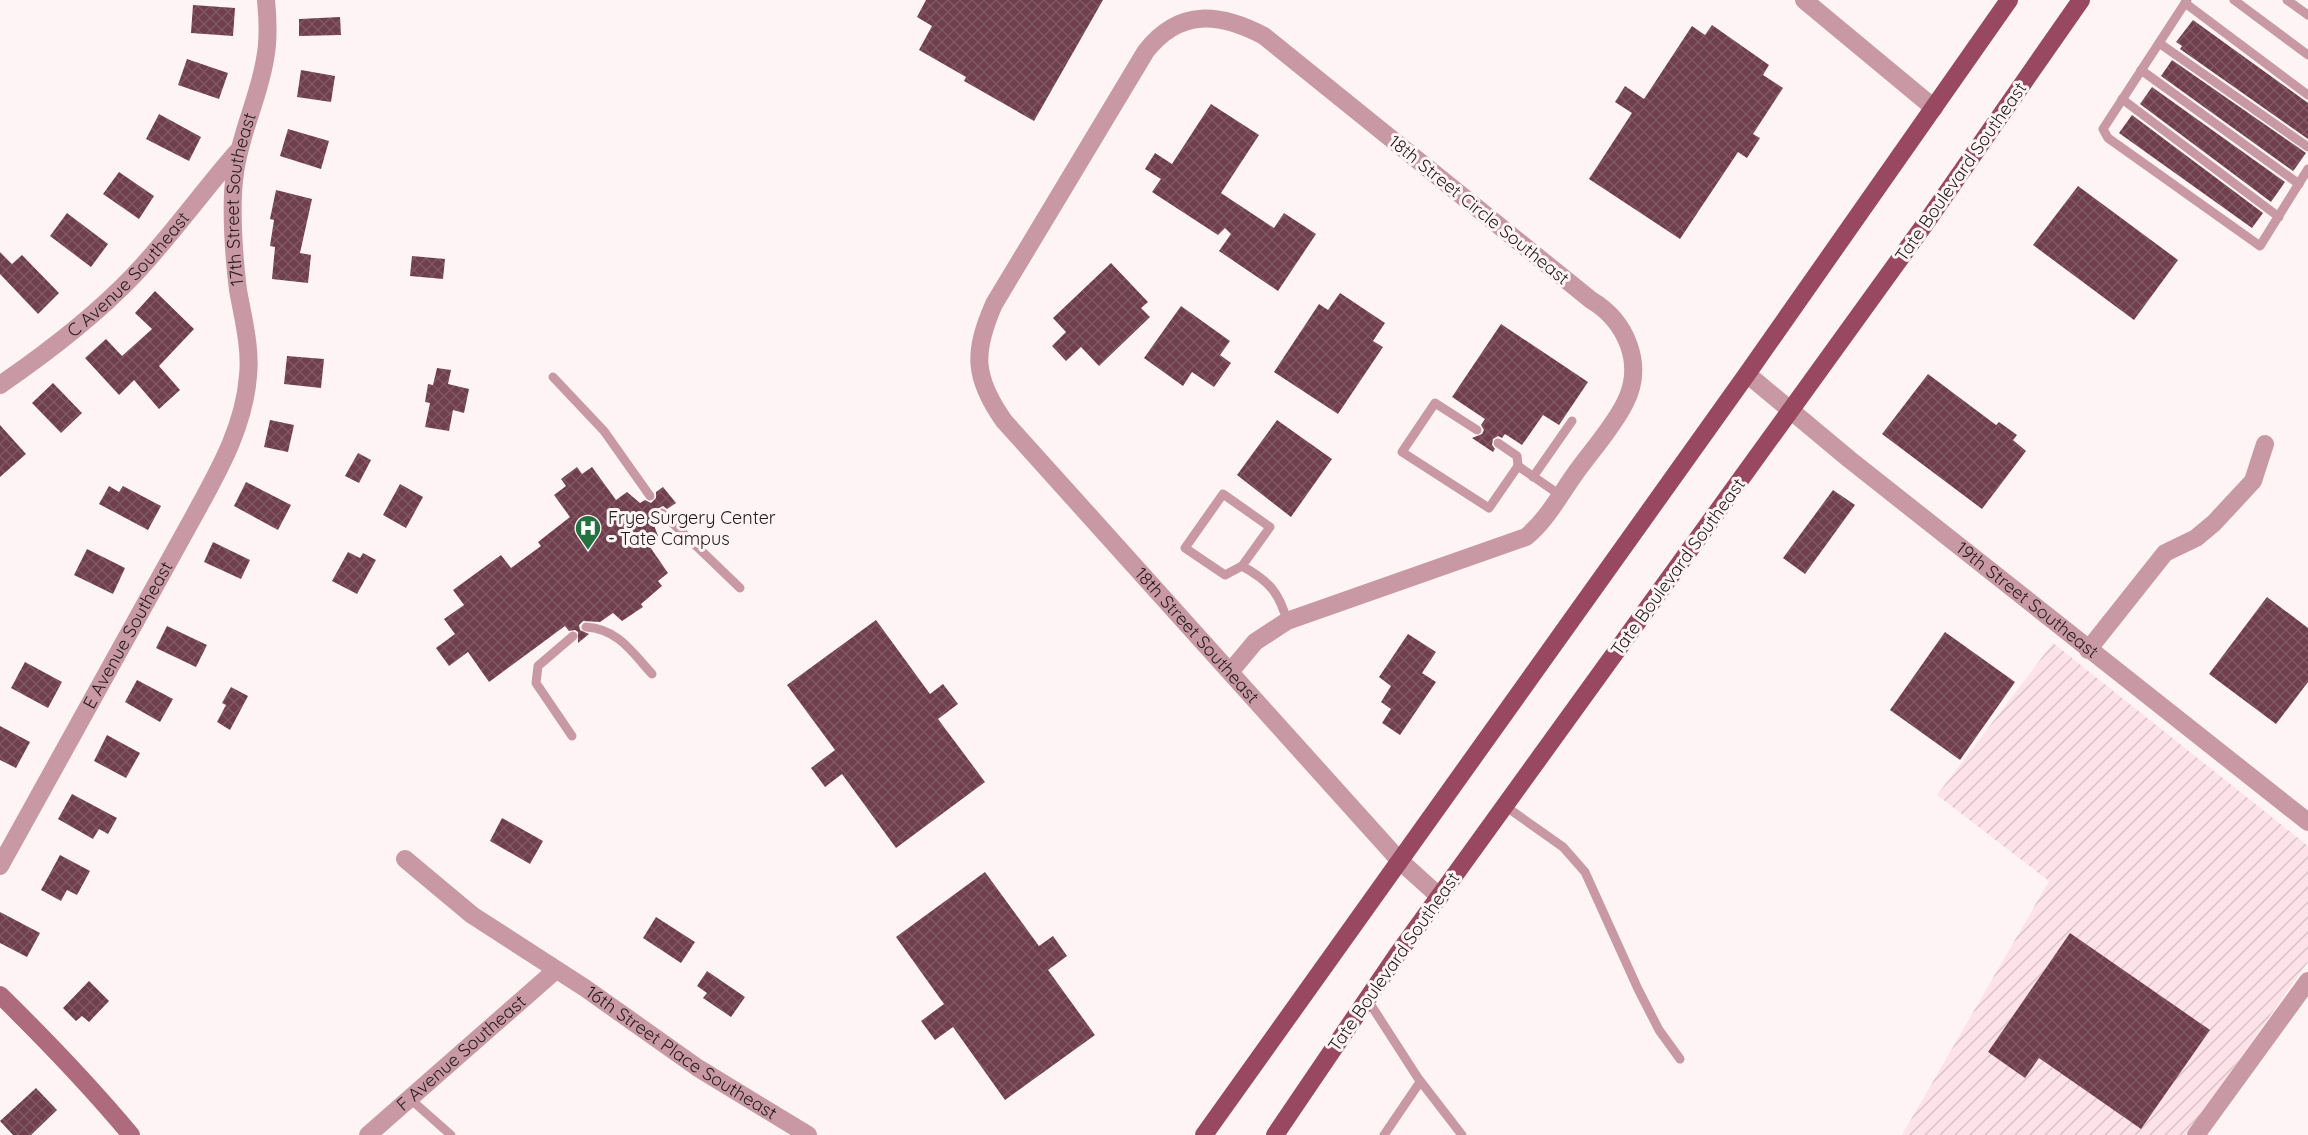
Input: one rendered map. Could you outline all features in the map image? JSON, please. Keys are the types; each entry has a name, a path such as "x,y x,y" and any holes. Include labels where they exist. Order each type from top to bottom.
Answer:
{"main road":[{"path":"1204,1135 1747,374 2009,0"},
{"name":"Tate Boulevard Southeast","path":"1275,1135 1366,998 1925,224 2081,0"}],"street":[{"name":"17th Street Southeast","path":"245,399 249,373 233,231 234,173 265,59 268,26 266,0"},
{"path":"1804,0 1934,108"},
{"name":"18th Street Circle Southeast","path":"978,358 984,327 994,304 1146,51 1154,40 1171,27 1206,18 1223,19 1240,24 1264,36 1601,306 1618,323 1632,355 1631,390 1621,411 1535,529 1515,542 1287,621 1256,642 1230,672"},
{"name":"C Avenue Southeast","path":"0,385 54,347 97,311 133,276 241,148"},
{"name":"18th Street Southeast","path":"978,358 986,391 1004,421 1399,860 1440,897"},
{"name":"19th Street Southeast","path":"1747,374 2088,650 2308,822"},
{"name":"E Avenue Southeast","path":"0,866 226,457 237,430 245,399"},
{"path":"2088,650 2165,554 2196,538 2214,524 2253,481 2265,444"},
{"name":"16th Street Place Southeast","path":"405,859 472,915 585,988 698,1068 808,1135"},
{"name":"F Avenue Southeast","path":"368,1135 408,1097 556,970"},
{"path":"2196,1135 2308,981"},
{"path":"0,995 43,1037 131,1135"}],"lane":[{"path":"2234,0 2308,55"},
{"path":"2287,0 2308,15"},
{"path":"2308,95 2186,2 2103,129 2108,138 2260,246 2308,170"},
{"path":"2159,43 2308,147"},
{"path":"2141,70 2299,184"},
{"path":"2122,99 2278,217"},
{"path":"553,377 604,431 650,496"},
{"path":"1477,430 1435,403 1402,452 1489,508 1518,466 1517,456 1498,443"},
{"path":"1533,477 1572,421"},
{"path":"1518,466 1560,495"},
{"path":"1223,494 1270,527 1242,566 1225,575 1185,548 1223,494"},
{"path":"662,513 740,588"},
{"path":"1242,566 1266,581 1278,595 1287,621"},
{"path":"586,627 600,628 621,639 652,674"},
{"path":"572,736 536,683 538,666 573,636"},
{"path":"1505,806 1563,847 1585,872 1638,989 1659,1030 1680,1059"},
{"path":"1366,998 1420,1082 1462,1135"},
{"path":"1384,1135 1420,1082"},
{"path":"408,1097 451,1135"}],"shaded area":[{"path":"2053,643 2308,846 2308,962 2186,1135 1902,1135 2049,881 1937,795"}],"building":[{"path":"926,0 1103,0 1034,121 964,81 966,77 919,50 932,26 917,17"},
{"path":"193,5 235,8 233,36 191,33"},
{"path":"340,17 341,35 299,36 299,19"},
{"path":"2193,20 2308,103 2308,139 2180,49 2182,46 2176,42"},
{"path":"1712,25 1769,65 1763,75 1783,88 1753,134 1760,138 1747,158 1738,152 1680,239 1589,179 1632,113 1615,102 1625,86 1644,99 1692,26 1705,35"},
{"path":"187,59 228,73 219,99 178,85"},
{"path":"2172,60 2306,153 2294,170 2161,76"},
{"path":"301,70 335,76 331,102 297,97"},
{"path":"2152,87 2285,182 2271,202 2140,104"},
{"path":"1211,104 1259,135 1221,193 1274,228 1284,213 1316,234 1278,291 1219,251 1231,234 1225,228 1218,235 1152,192 1161,179 1145,169 1155,153 1172,164"},
{"path":"159,114 201,137 189,161 146,139"},
{"path":"2132,115 2263,213 2252,228 2119,133"},
{"path":"288,129 329,141 321,169 280,156"},
{"path":"119,172 154,196 139,219 103,194"},
{"path":"2078,186 2178,260 2134,320 2033,245"},
{"path":"276,190 312,199 300,253 311,255 308,283 272,279 275,247 270,246 274,220 270,219"},
{"path":"67,213 108,244 91,267 50,236"},
{"path":"0,252 12,264 22,255 59,293 38,314 0,274"},
{"path":"412,256 445,259 443,279 410,276"},
{"path":"1111,263 1148,302 1141,308 1150,317 1099,366 1081,347 1066,361 1052,346 1066,332 1053,318"},
{"path":"155,291 194,329 159,366 180,390 159,409 134,380 119,395 85,358 106,339 122,356 152,329 135,313"},
{"path":"1340,293 1385,323 1373,341 1383,347 1338,414 1274,372 1319,304 1328,310"},
{"path":"1181,306 1230,341 1220,355 1231,363 1214,387 1192,372 1183,386 1144,358"},
{"path":"1501,324 1588,382 1559,425 1543,415 1522,445 1505,434 1502,438 1498,436 1493,439 1492,445 1495,449 1493,452 1472,438 1482,434 1484,430 1481,425 1485,419 1452,397"},
{"path":"287,356 324,359 321,388 284,384"},
{"path":"437,368 451,370 448,384 469,389 464,413 453,410 449,431 425,427 430,403 425,402 428,384 433,385"},
{"path":"1928,374 1996,425 1999,422 2017,435 2013,440 2026,451 1982,509 1882,434"},
{"path":"53,383 82,413 61,433 32,403"},
{"path":"270,420 294,425 288,452 264,447"},
{"path":"1277,420 1332,459 1291,517 1237,475"},
{"path":"0,425 26,454 0,477"},
{"path":"358,453 371,460 359,483 345,476"},
{"path":"577,467 582,474 592,467 616,500 627,492 640,503 645,500 651,503 656,498 656,492 663,487 676,503 667,509 663,506 657,509 657,517 652,520 658,536 648,544 668,573 658,581 662,586 641,604 643,607 622,621 613,613 600,622 583,621 579,625 580,630 589,634 578,643 578,632 569,631 565,626 489,682 468,652 449,666 436,648 455,634 444,619 464,605 453,590 501,555 511,568 541,546 538,542 570,517 554,495 566,486 561,479"},
{"path":"246,482 291,505 278,530 234,506"},
{"path":"400,484 423,497 406,528 383,515"},
{"path":"109,486 119,492 123,486 161,506 148,530 99,504"},
{"path":"1833,490 1855,505 1805,574 1783,558"},
{"path":"213,542 250,560 241,579 204,562"},
{"path":"87,549 125,568 113,594 74,575"},
{"path":"348,552 360,558 363,553 376,560 357,594 332,581"},
{"path":"2267,597 2308,628 2308,682 2276,724 2209,674"},
{"path":"876,620 930,694 943,684 958,704 938,719 985,782 896,848 842,774 825,787 811,768 835,750 787,685"},
{"path":"167,626 207,645 196,667 156,648"},
{"path":"1945,632 2015,682 1960,760 1890,710"},
{"path":"1408,634 1436,652 1422,673 1436,682 1400,735 1382,723 1391,709 1381,702 1391,686 1379,677"},
{"path":"25,662 62,682 48,708 11,688"},
{"path":"137,680 173,699 160,722 125,702"},
{"path":"231,687 248,696 230,730 217,722 226,705 222,703"},
{"path":"0,726 30,742 16,768 0,760"},
{"path":"107,735 140,753 126,778 94,761"},
{"path":"72,794 117,818 108,834 99,829 93,839 58,819"},
{"path":"502,818 543,841 530,864 490,841"},
{"path":"60,855 90,871 77,895 67,890 61,901 41,890"},
{"path":"985,872 1039,946 1053,936 1067,956 1048,970 1095,1035 1005,1100 953,1027 935,1040 921,1021 944,1004 896,937"},
{"path":"0,912 40,933 27,957 0,943"},
{"path":"656,917 695,942 681,963 643,938"},
{"path":"2070,933 2210,1030 2141,1129 2039,1058 2025,1078 1988,1052"},
{"path":"707,971 745,997 731,1017 703,998 707,993 697,986"},
{"path":"89,981 109,1001 89,1022 82,1016 76,1021 63,1008"},
{"path":"36,1088 57,1110 31,1135 13,1135 0,1121"}],"place":[{"name":"Frye Surgery Center - Tate Campus","path":"588,551"}]}
